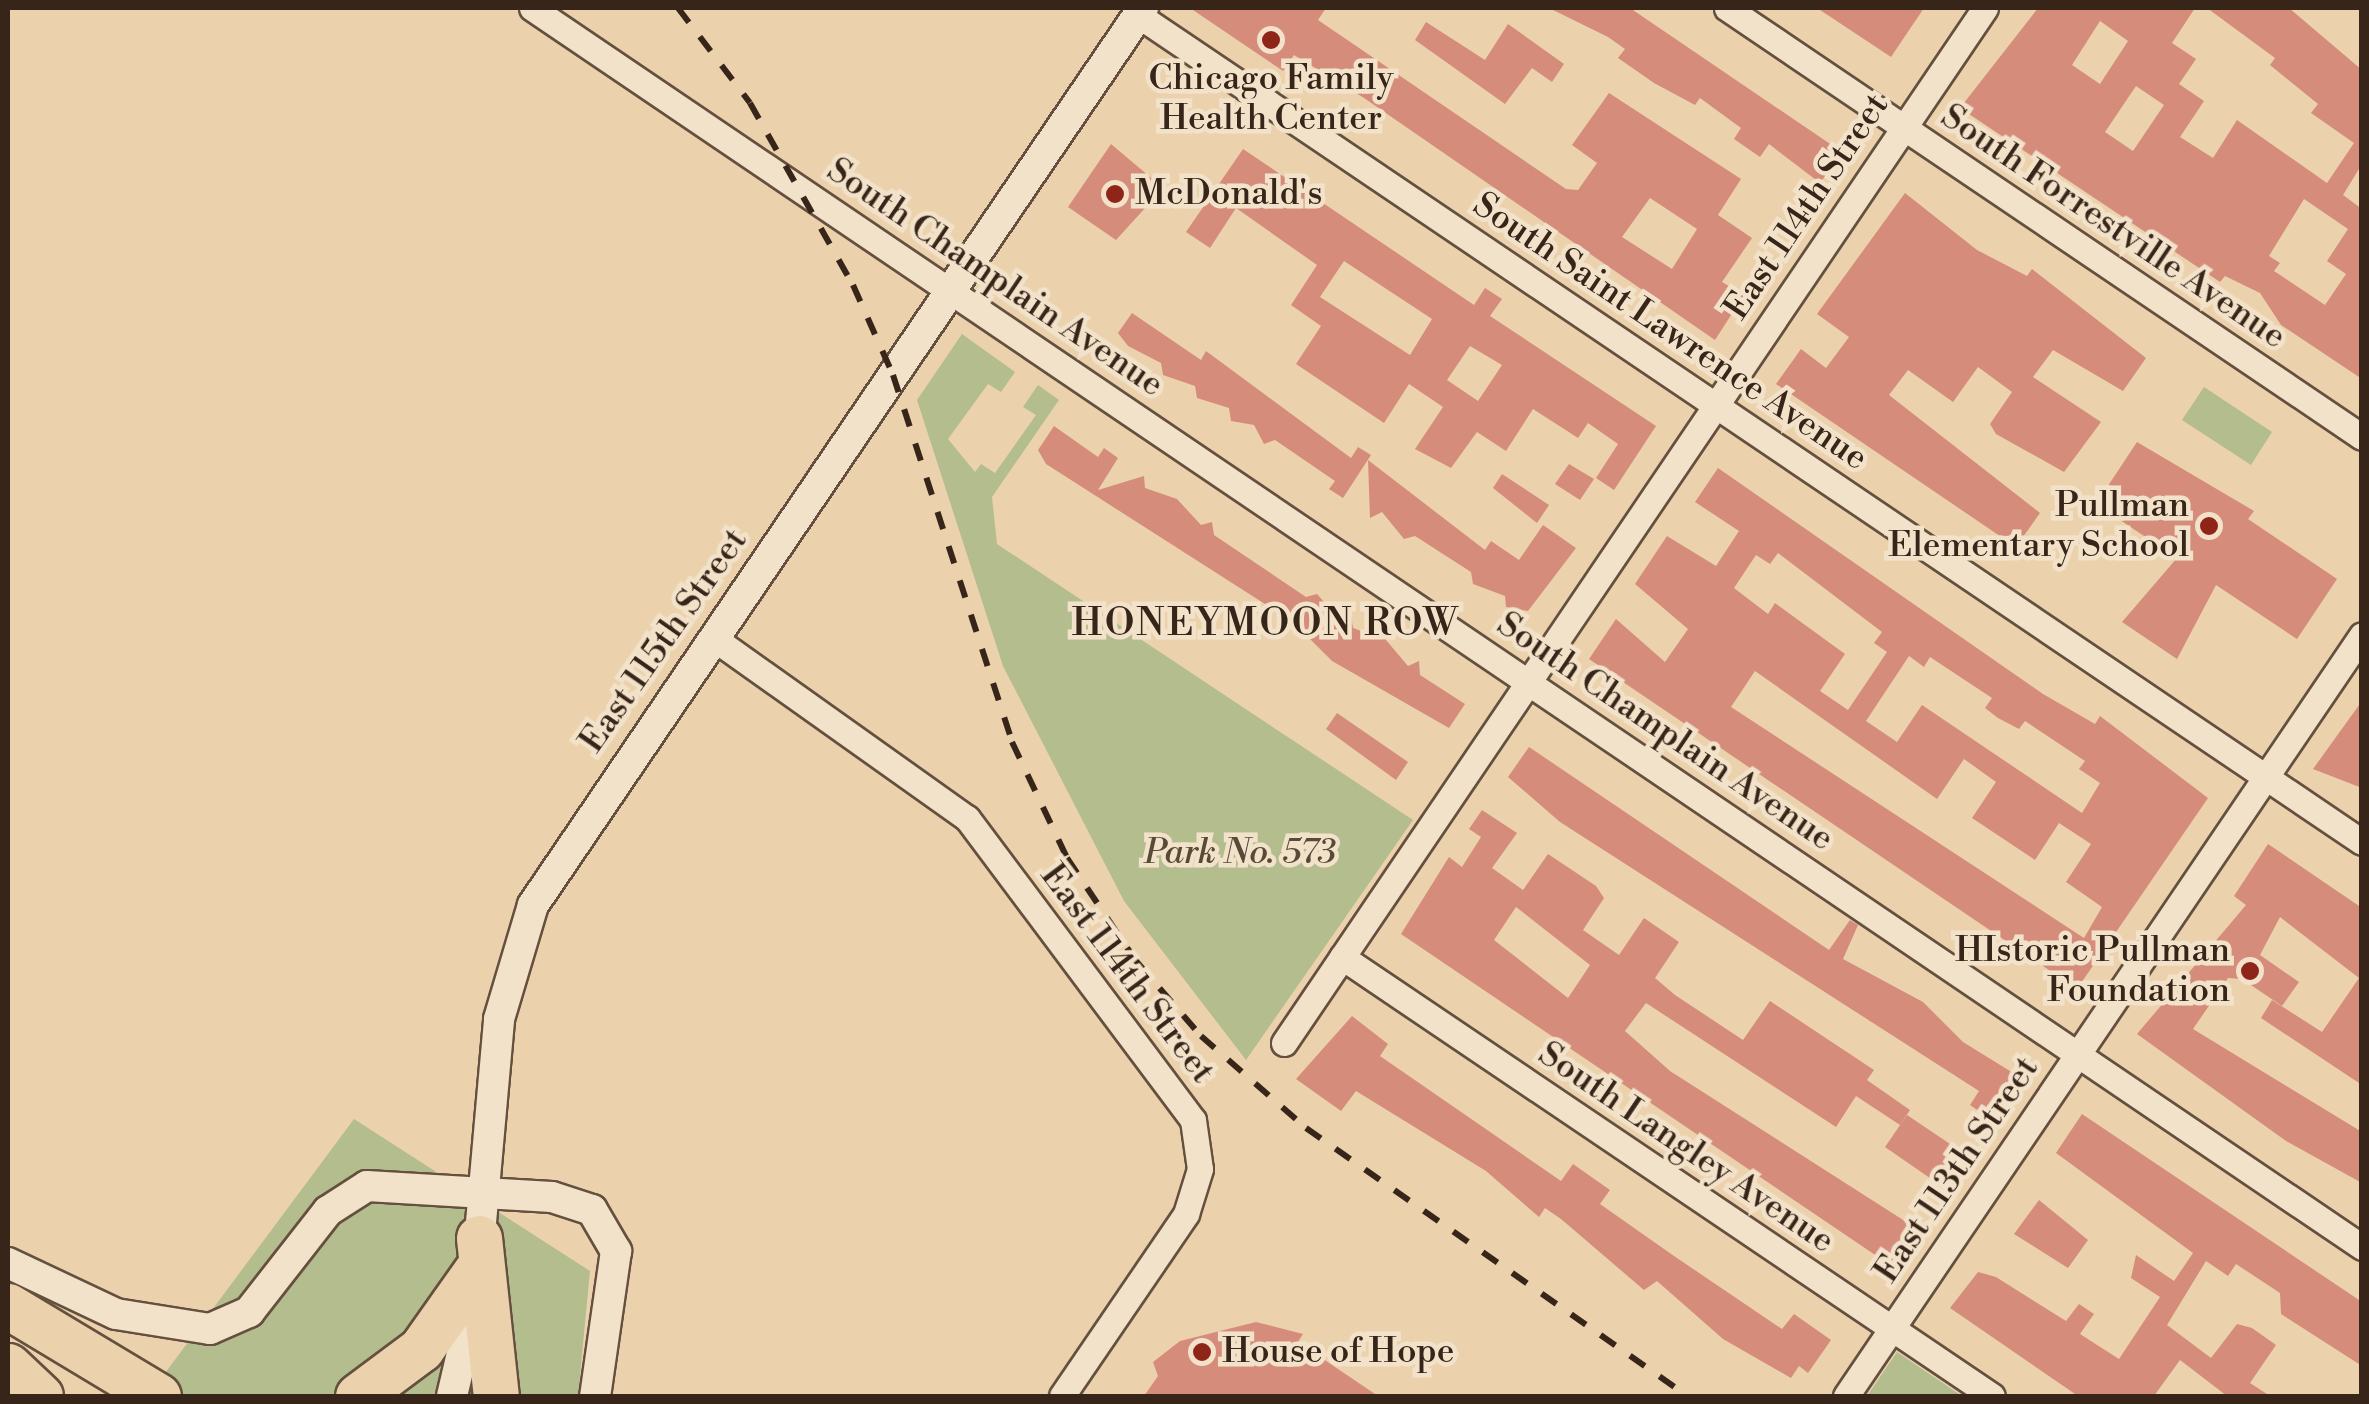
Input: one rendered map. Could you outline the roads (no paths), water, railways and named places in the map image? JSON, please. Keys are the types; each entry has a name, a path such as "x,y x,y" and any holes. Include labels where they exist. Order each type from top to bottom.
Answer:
{"highway":[{"path":"358,1396 421,1349 478,1255"},
{"path":"478,1255 496,1396"},
{"path":"8,1306 160,1394"},
{"path":"8,1366 40,1396"}],"street":[{"name":"South Champlain Avenue","path":"532,8 2362,1247"},
{"name":"South Forrestville Avenue","path":"1726,8 2362,437"},
{"name":"East 114th Street","path":"1284,1043 1985,8"},
{"name":"East 115th Street","path":"452,1396 478,1255 506,979 533,905 1140,11"},
{"name":"South Saint Lawrence Avenue","path":"1140,11 2362,842"},
{"name":"East 113th Street","path":"1846,1396 2362,635"},
{"name":"East 114th Street","path":"712,637 967,818 1192,1120 1200,1170 1186,1214 1062,1396"},
{"name":"South Langley Avenue","path":"1342,957 1992,1396"},
{"path":"8,1263 116,1314 210,1329 249,1312 345,1197 386,1183 575,1202 611,1235 615,1282 595,1396"}],"railway":[{"path":"678,8 750,103 853,285 893,375 1012,742 1067,858 1136,961 1201,1036 1306,1128 1688,1396"}],"place":[{"name":"Chicago Family Health Center","path":"1271,40"},
{"name":"McDonald's","path":"1115,194"},
{"name":"Pullman Elementary School","path":"2209,526"},
{"name":"HIstoric Pullman Foundation","path":"2250,971"},
{"name":"House of Hope","path":"1202,1352"}],"district":[{"name":"HONEYMOON ROW","path":"1266,624"}],"park label":[{"name":"Park No. 573","path":"1240,853"}]}
